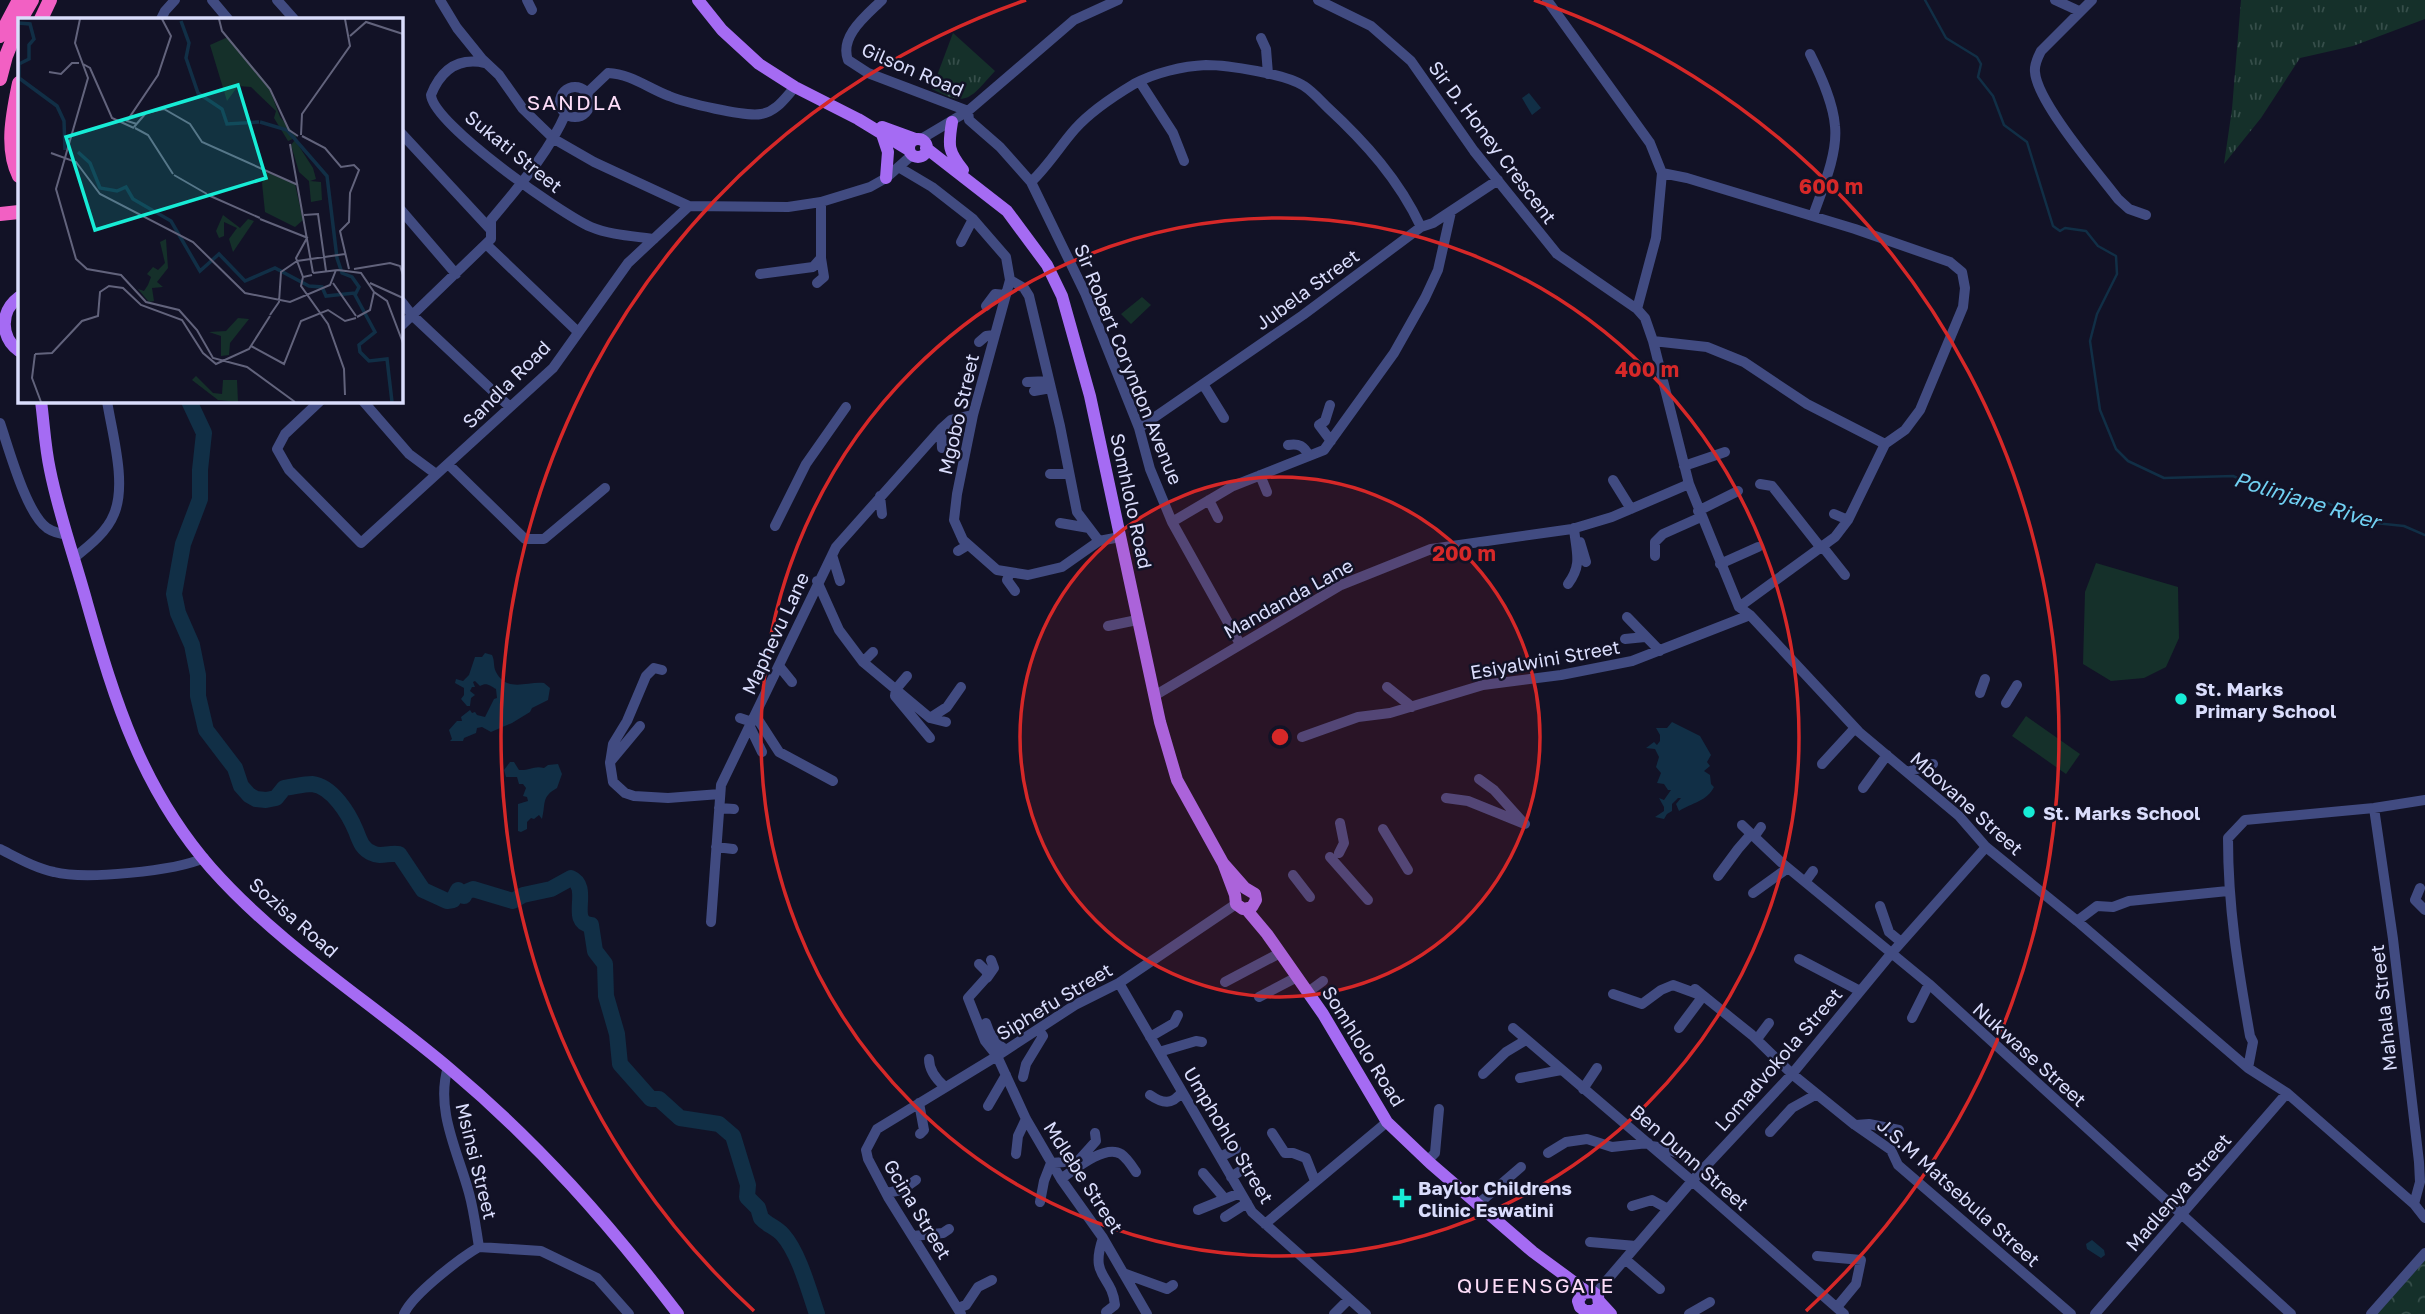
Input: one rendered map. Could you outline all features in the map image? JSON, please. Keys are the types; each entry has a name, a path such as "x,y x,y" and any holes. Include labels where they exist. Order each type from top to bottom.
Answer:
{"highway":[{"path":"0,36 19,0"},
{"path":"22,18 32,0"},
{"path":"41,18 50,0"},
{"path":"0,79 6,55 18,27"},
{"path":"18,88 11,144 18,174"},
{"path":"0,214 18,212"}],"main road":[{"name":"Somhlolo Road","path":"698,0 739,47 759,64 795,87 919,148 964,176 1007,211 1047,265 1062,296 1090,396 1154,696 1177,780 1243,900 1308,992 1387,1122 1427,1161 1534,1252 1589,1304 1611,1314"},
{"name":"Somhlolo Road","path":"858,119 881,134 919,148"},
{"path":"949,124 949,148 964,176"},
{"path":"881,134 888,152 886,178"},
{"path":"0,299 18,298"},
{"path":"18,298 2,321 9,341 18,350"},
{"path":"41,402 46,445"},
{"path":"46,445 50,402"},
{"name":"Sozisa Road","path":"46,445 74,558 118,705 142,766 174,818 204,858 267,924 448,1067 490,1103 563,1174 620,1238 678,1314"}],"street":[{"path":"162,18 175,0"},
{"path":"212,0 227,18"},
{"path":"277,0 293,18"},
{"path":"440,0 457,28 485,63 499,75 523,109 554,139 594,162 689,206 789,207 821,202 870,187 886,178 1074,20 1118,0"},
{"path":"527,0 532,10"},
{"name":"Gilson Road","path":"882,0 854,29 846,46 846,57 853,65 868,73 968,111"},
{"name":"Sir D. Honey Crescent","path":"1318,0 1371,26 1410,61 1474,150 1557,254 1637,309"},
{"path":"1547,0 1650,142 1662,173 1656,239 1637,309 1644,318 1653,341 1684,466 1699,514 1738,607 1768,592 1835,537 1848,520 1885,444 1905,430 1920,410 1962,307 1965,288 1962,272 1950,262 1812,216 1662,173"},
{"path":"2055,0 2079,11"},
{"path":"2092,0 2041,51 2036,59 2035,72 2040,87 2062,126 2118,200 2129,209 2146,215"},
{"path":"1261,38 1266,49 1268,74"},
{"path":"1810,54 1823,79 1835,127 1828,174 1812,216"},
{"name":"Sukati Street","path":"485,63 463,61 453,65 439,78 431,99 441,113 474,145 554,207 593,228 654,239"},
{"path":"1031,182 1044,170 1076,128 1104,104 1140,82 1168,72 1206,65 1268,74 1303,85 1342,121 1388,171 1407,197 1422,227"},
{"path":"587,93 608,73 623,74 670,97 702,107 761,114 776,107 795,87"},
{"path":"1140,82 1173,132 1184,162"},
{"path":"573,87 583,89 590,103 585,112 576,116 566,113 561,103 564,93 573,87"},
{"name":"Sir Robert Coryndon Avenue","path":"968,111 969,120 1000,147 1031,182 1085,293 1139,428 1150,469 1170,511 1172,522 1240,644"},
{"path":"402,325 487,245 491,239 491,220 554,139 566,113"},
{"path":"402,134 491,230"},
{"path":"900,167 932,187 972,219 1006,257 1010,280 1024,288 1029,296 1077,512 1099,541"},
{"name":"Jubela Street","path":"1139,428 1308,311 1422,227 1451,212 1498,180"},
{"path":"817,283 824,277 821,258 821,202"},
{"name":"Sandla Road","path":"319,402 285,434 277,449 289,470 361,543 553,368 619,273 689,206"},
{"path":"402,211 456,274"},
{"path":"1172,522 1233,486 1324,450 1394,353 1425,298 1438,270 1451,212"},
{"path":"961,242 972,219"},
{"path":"487,245 578,332"},
{"path":"760,274 813,267 821,258"},
{"name":"Mgobo Street","path":"1010,280 973,415 954,520 963,540 963,548 997,570 1010,572"},
{"path":"986,306 995,294 1006,295"},
{"path":"402,302 412,315 510,407"},
{"path":"979,342 986,335 995,335"},
{"path":"1653,341 1707,347 1744,362 1807,404 1885,444"},
{"path":"1203,383 1224,418"},
{"path":"1031,387 1050,384"},
{"path":"74,558 106,528 114,516 119,498 107,402"},
{"path":"364,402 409,454 436,474"},
{"path":"1330,405 1325,421 1319,425 1331,440"},
{"path":"775,526 806,464 846,407"},
{"name":"Maphevu Lane","path":"711,922 718,787 779,666 805,599 832,555 880,496 941,429 951,420 973,415"},
{"path":"0,423 31,510 47,529 68,534"},
{"path":"941,429 942,448"},
{"path":"1288,445 1304,447 1309,456"},
{"path":"1684,466 1725,452"},
{"path":"448,464 525,539 544,539 605,488"},
{"path":"1051,474 1069,474"},
{"path":"1260,475 1266,492"},
{"path":"1614,480 1631,509"},
{"name":"Mandanda Lane","path":"1154,696 1341,585 1431,549 1574,528 1631,509 1689,484"},
{"path":"1760,484 1772,486 1845,575"},
{"path":"1655,556 1655,542 1662,534 1738,491"},
{"path":"880,496 882,514"},
{"path":"1209,500 1219,518"},
{"path":"1834,514 1848,520"},
{"path":"1060,523 1089,528"},
{"path":"1574,528 1586,562"},
{"path":"1568,584 1576,574 1578,564 1574,528"},
{"path":"1015,591 1007,580 1010,572 1028,575 1062,567 1099,541 1120,537"},
{"path":"1720,564 1758,547"},
{"path":"832,555 840,581"},
{"path":"817,582 839,630 863,662 930,718 946,722"},
{"name":"Mbovane Street","path":"1738,607 1750,615 1855,728 1959,816 1986,847 2077,921 2248,1068 2287,1093 2414,1204 2425,1218"},
{"name":"Esiyalwini Street","path":"1302,737 1358,717 1390,713 1483,685 1632,662 1750,615"},
{"path":"1627,617 1660,651"},
{"path":"1108,626 1138,620"},
{"path":"1625,639 1645,637"},
{"path":"863,662 873,652"},
{"path":"779,666 792,682"},
{"path":"662,670 654,668 646,676 627,721 613,744 610,763 613,782 625,793 634,796 668,797 718,787"},
{"path":"907,676 896,689 895,696 930,738"},
{"path":"1980,693 1985,679"},
{"path":"759,685 770,684"},
{"path":"2006,703 2017,685"},
{"path":"930,718 947,707 961,687"},
{"path":"1387,687 1412,707"},
{"path":"740,718 753,721 779,752 833,781"},
{"path":"753,721 762,752"},
{"path":"610,763 640,726"},
{"path":"1822,764 1855,728"},
{"path":"1863,788 1887,755"},
{"path":"1907,772 1933,764"},
{"path":"1446,798 1468,801 1525,824 1494,790 1479,779"},
{"path":"2248,1068 2253,1042 2235,954 2228,891 2228,838 2245,820 2374,808 2425,800"},
{"path":"719,808 734,809"},
{"name":"Mahala Street","path":"2374,808 2393,939 2419,1162 2420,1182 2414,1204"},
{"path":"1340,823 1345,843 1334,855 1368,900"},
{"name":"Nukwase Street","path":"1742,825 1805,883 1929,984 1962,1017 2291,1314"},
{"path":"1718,876 1761,827"},
{"path":"1383,829 1408,870"},
{"path":"716,847 733,849"},
{"name":"Lomadvokola Street","path":"1589,1304 1692,1181 1792,1074 1891,954 1986,847"},
{"path":"0,849 56,873 83,875 181,865 204,858"},
{"path":"1753,893 1788,868"},
{"path":"1805,883 1814,871"},
{"path":"1293,875 1310,897"},
{"path":"2420,888 2415,900 2425,910"},
{"path":"2077,921 2097,906 2113,907 2129,901 2228,891"},
{"name":"Siphefu Street","path":"886,1123 1002,1053 1075,1004 1119,983 1243,900"},
{"path":"1880,906 1889,932 1902,942"},
{"path":"1225,982 1280,953"},
{"path":"1799,959 1860,991"},
{"path":"992,960 994,968 968,998 985,1041 1002,1053"},
{"path":"979,964 988,973 986,978"},
{"path":"1259,997 1297,977"},
{"path":"1308,992 1323,981"},
{"name":"Umphohlo Street","path":"1119,983 1252,1212 1366,1314"},
{"path":"1912,1018 1929,984"},
{"path":"1613,994 1642,1004 1661,989 1674,985 1699,993 1679,1028"},
{"name":"J.S.M Matsebula Street","path":"1699,993 1757,1039 1792,1074 1891,1150 1898,1165 2071,1314"},
{"path":"1150,1037 1174,1023 1178,1015"},
{"path":"986,1023 1002,1053"},
{"path":"1757,1039 1769,1023"},
{"name":"Ben Dunn Street","path":"1513,1028 1840,1311"},
{"path":"1023,1077 1026,1064 1043,1036 1038,1029"},
{"path":"1483,1074 1506,1052 1527,1040"},
{"path":"1159,1052 1196,1041 1202,1042"},
{"name":"Mdlebe Street","path":"1002,1053 1006,1075 1026,1119 1061,1179 1103,1238 1147,1314"},
{"path":"929,1059 937,1080 945,1087"},
{"name":"Msinsi Street","path":"409,1311 443,1274 479,1247 469,1194 445,1114 443,1083 448,1067"},
{"path":"1583,1089 1597,1068"},
{"path":"1520,1078 1561,1070"},
{"path":"988,1106 1006,1075"},
{"path":"1150,1095 1160,1102 1170,1102 1182,1092"},
{"name":"Madlenya Street","path":"2095,1314 2287,1093"},
{"path":"1770,1132 1792,1108 1817,1094"},
{"path":"919,1103 924,1130 920,1134"},
{"path":"1427,1161 1435,1153 1439,1109"},
{"path":"1016,1154 1018,1136 1026,1119"},
{"path":"1265,1224 1387,1122"},
{"name":"Gcina Street","path":"886,1123 877,1129 866,1150 868,1159 959,1311"},
{"path":"1855,1125 1869,1124 1899,1130"},
{"path":"1040,1202 1051,1163 1078,1161 1096,1141 1095,1133"},
{"path":"1272,1133 1285,1153 1306,1157 1315,1181"},
{"path":"1548,1153 1566,1142 1587,1139 1612,1147 1649,1144 1685,1156"},
{"path":"1220,1157 1236,1149"},
{"path":"1061,1179 1104,1151 1124,1155 1136,1172"},
{"path":"1231,1177 1248,1166"},
{"path":"1478,1204 1521,1167"},
{"path":"1203,1173 1225,1199"},
{"path":"886,1193 902,1190 916,1180"},
{"path":"1198,1210 1240,1193"},
{"path":"1632,1206 1652,1200 1668,1209"},
{"path":"1225,1217 1247,1203"},
{"path":"913,1236 943,1233 948,1229"},
{"path":"1103,1238 1097,1262 1114,1297 1115,1305 1106,1312"},
{"path":"1590,1242 1636,1246"},
{"path":"479,1247 541,1251 597,1278 629,1314"},
{"path":"2371,1314 2425,1253"},
{"path":"1816,1256 1861,1261 1856,1284 1840,1311"},
{"path":"1625,1259 1661,1289"},
{"path":"1123,1273 1167,1289 1173,1285"},
{"path":"959,1311 978,1287 992,1280"},
{"path":"1334,1314 1349,1299"},
{"path":"1689,1314 1710,1302"}],"green space":[{"path":"2241,0 2425,0 2425,19 2353,46 2300,58 2261,118 2224,164 2232,109"},
{"path":"953,33 995,71 974,94 961,99 932,89"},
{"path":"1142,297 1151,305 1131,324 1121,314"},
{"path":"2096,563 2178,587 2179,638 2166,667 2144,678 2111,681 2083,664 2085,592"},
{"path":"2026,716 2080,754 2066,774 2012,736"},
{"path":"2425,1259 2425,1314 2377,1314"}],"water":[{"path":"1529,93 1541,108 1532,115 1522,98"},
{"path":"485,653 492,655 496,672 506,682 518,685 544,683 550,688 548,700 512,723 491,732 482,727 477,728 476,733 463,741 450,741 452,739 449,730 457,721 462,721 461,717 470,710 485,717 497,698 496,689 487,684 480,686 475,681 475,687 470,691 475,695 471,698 470,706 467,706 461,699 464,688 455,683 456,679 463,681 469,675 475,657 482,657"},
{"path":"1672,722 1700,736 1711,755 1707,762 1710,766 1704,771 1710,775 1714,787 1703,799 1679,811 1676,804 1681,798 1678,798 1672,804 1672,811 1664,819 1655,817 1664,811 1659,798 1664,800 1671,790 1664,784 1657,783 1661,773 1656,767 1659,757 1655,749 1646,748 1654,742 1657,745 1660,741 1656,728 1667,728"},
{"path":"510,762 514,762 519,770 558,764 562,774 557,788 546,798 542,819 539,815 531,818 527,822 527,829 521,832 518,831 518,804 528,801 527,797 523,796 526,788 519,784 517,777 506,777 504,770"},
{"path":"2092,1240 2104,1250 2105,1255 2101,1258 2087,1249 2086,1244"}],"waterway":[{"name":"Polinjane River","path":"1925,0 1946,38 1977,57 1981,64 1978,77 1993,96 2004,125 2027,142 2053,226 2060,231 2065,228 2086,231 2098,246 2116,256 2117,274 2097,314 2090,341 2100,410 2116,449 2128,461 2164,478 2233,476 2271,492 2326,502 2365,522 2404,526 2425,535"},
{"path":"189,402 204,433 200,499 183,544 174,594 178,613 192,645 198,675 198,696 206,730 235,768 241,786 256,799 266,800 276,798 284,788 309,784 319,786 333,795 344,809 366,849 379,855 399,854 423,890 447,901 453,900 458,890 464,896 473,889 513,901 523,895 551,889 571,878 577,883 580,889 581,918 584,923 591,925 595,951 605,964 606,996 617,1034 620,1064 651,1099 659,1099 680,1118 719,1124 733,1136 748,1185 747,1197 758,1208 761,1218 780,1232 789,1243 817,1314"}],"place":[{"name":"St. Marks Primary School","path":"2181,699"},
{"name":"St. Marks School","path":"2029,812"},
{"name":"Baylor Childrens Clinic Eswatini","path":"1402,1198"}],"district":[{"name":"SANDLA","path":"575,102"},
{"name":"QUEENSGATE","path":"1536,1285"}]}
